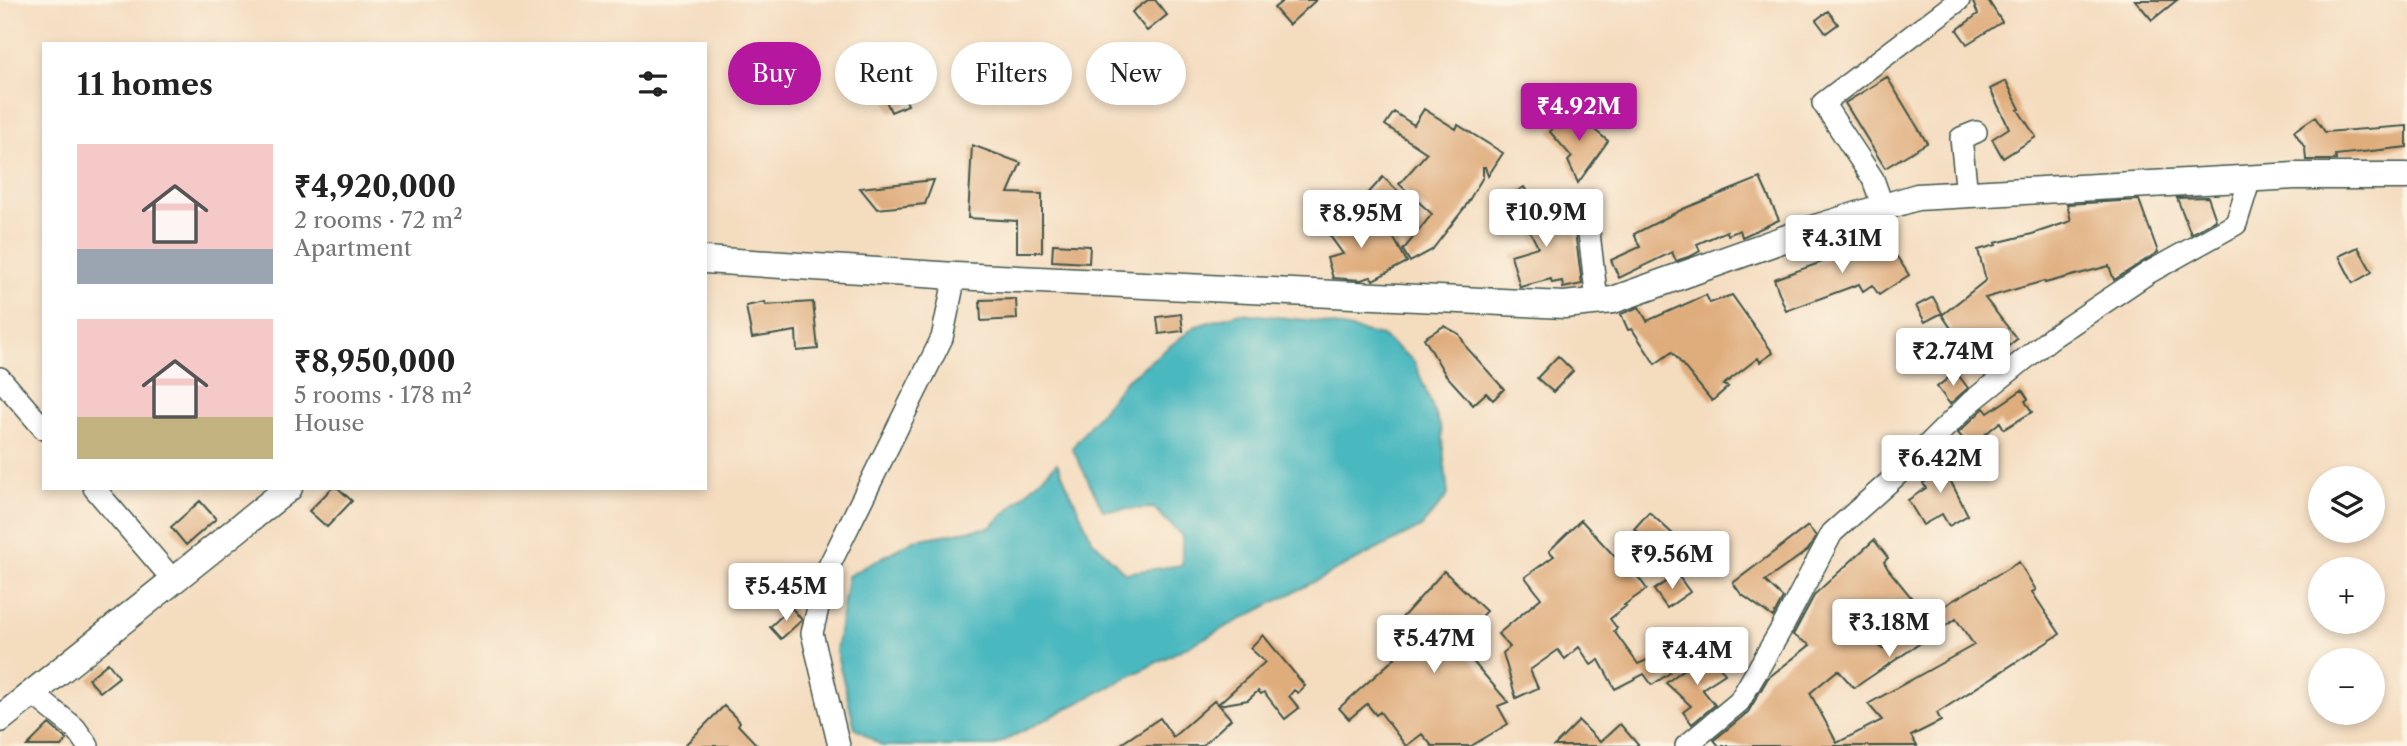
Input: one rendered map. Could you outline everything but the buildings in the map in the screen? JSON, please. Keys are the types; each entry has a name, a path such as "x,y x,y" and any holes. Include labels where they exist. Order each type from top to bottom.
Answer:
{"main road":[{"path":"707,260 955,276 1564,305 1613,300 1812,229 1917,197 2250,179 2407,176"},
{"path":"1,715 287,490"}],"street":[{"path":"1883,207 1873,179 1823,103 1959,0"},
{"path":"1967,194 1961,138 1976,132"},
{"path":"1686,746 1739,702 1832,533 1897,475 1971,402 2050,338 2148,274 2236,224 2250,179"},
{"path":"1589,233 1597,301"},
{"path":"839,746 812,633 827,570 942,338 955,276"},
{"path":"0,378 42,427"},
{"path":"96,490 174,581"},
{"path":"32,693 75,728 88,746"}],"water":[{"path":"1240,313 1316,321 1382,336 1414,361 1441,428 1448,495 1421,527 994,746 882,746 855,728 836,651 848,576 914,540 991,527 1057,463 1092,540 1125,573 1182,565 1182,536 1154,508 1103,510 1072,448 1125,381 1196,326"}]}
